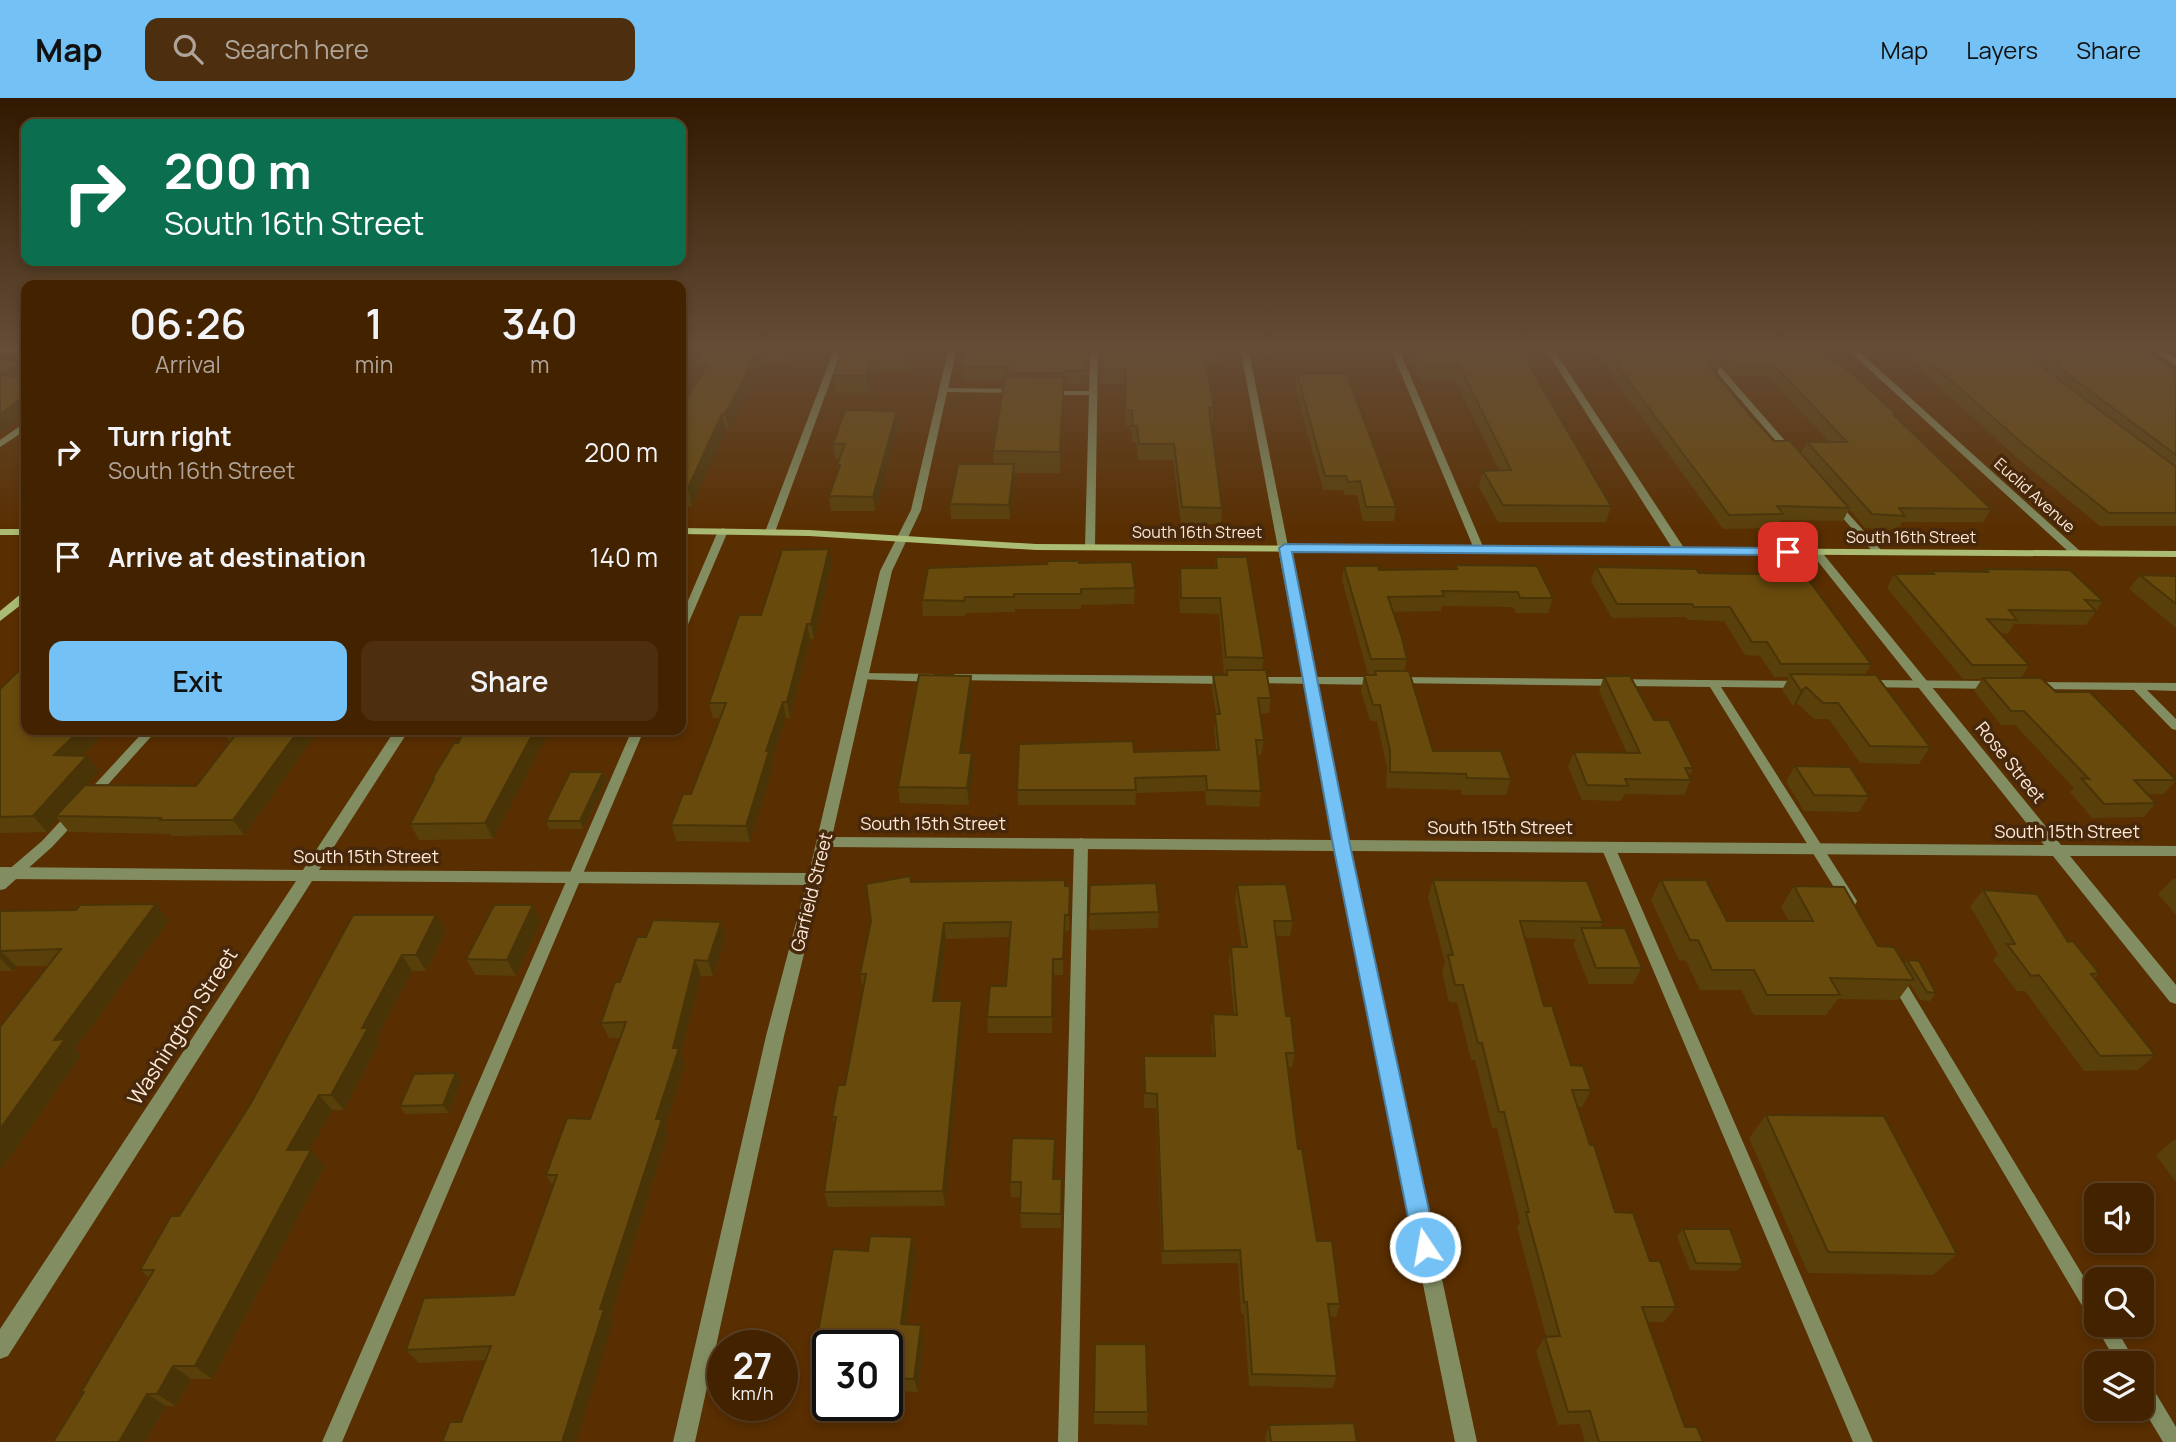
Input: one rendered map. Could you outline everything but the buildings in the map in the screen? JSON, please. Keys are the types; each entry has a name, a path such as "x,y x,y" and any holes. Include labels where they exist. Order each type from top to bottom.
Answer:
{"main road":[{"name":"South 16th Street","path":"686,531 770,532 989,546 2176,554"},
{"path":"0,533 21,532"},
{"path":"0,617 21,599"}],"street":[{"name":"Garfield Street","path":"684,1442 775,1036 824,842 886,571 916,510 939,410"},
{"path":"1257,410 1341,845 1466,1442"},
{"path":"1589,410 1680,551"},
{"name":"Euclid Avenue","path":"1918,410 2076,553"},
{"name":"Rose Street","path":"1816,552 2176,997"},
{"name":"Washington Street","path":"0,1348 399,735"},
{"name":"South 15th Street","path":"824,842 2176,851"},
{"name":"South 15th Street","path":"7,873 815,879"}],"lane":[{"path":"770,532 816,410"},
{"path":"1090,547 1093,410"},
{"path":"1420,410 1479,549"},
{"path":"1754,410 1795,457"},
{"path":"0,444 21,429"},
{"path":"1829,497 1878,552"},
{"path":"686,617 723,531"},
{"path":"862,677 1811,684"},
{"path":"1713,683 1819,849 1860,919"},
{"path":"1853,684 2006,685"},
{"path":"2019,685 2176,687"},
{"path":"2136,686 2176,726"},
{"path":"0,885 7,873 47,844 146,735"},
{"path":"332,1442 636,735"},
{"path":"1068,1442 1081,843"},
{"path":"1608,847 1863,1442"},
{"path":"1888,965 2084,1293"},
{"path":"2154,1409 2174,1442"}],"route":[{"path":"1425,1247 1341,845 1285,548 1788,552"}]}
